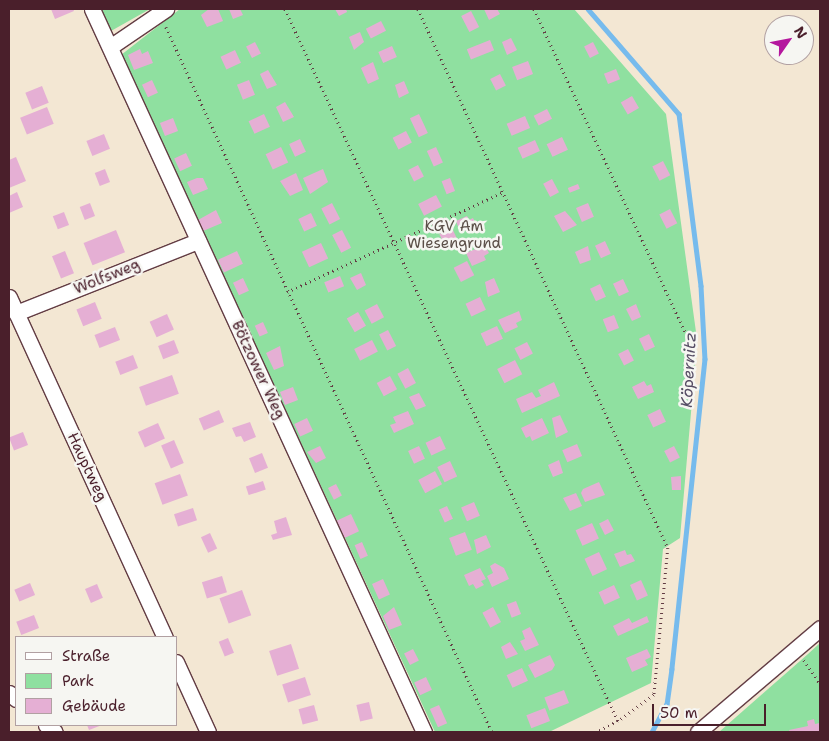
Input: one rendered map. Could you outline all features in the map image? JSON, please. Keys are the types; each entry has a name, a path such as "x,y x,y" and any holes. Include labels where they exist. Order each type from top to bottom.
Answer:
{"street":[{"name":"Bötzower Weg","path":"92,9 424,732"},
{"path":"110,47 162,12"},
{"name":"Wolfsweg","path":"16,313 198,241"},
{"name":"Hauptweg","path":"9,297 165,636"},
{"path":"698,732 820,628"},
{"path":"178,666 208,732"}],"path":[{"path":"285,9 618,721"},
{"path":"418,9 668,548 654,695 618,721 596,732"},
{"path":"534,9 686,333"},
{"path":"162,12 168,30 287,292 492,732"},
{"path":"287,292 503,192"},
{"path":"795,649 820,684"}],"green space":[{"path":"100,9 150,9 111,31"},
{"name":"KGV Am Wiesengrund","path":"180,9 574,9 666,114 696,332 695,367 680,538 663,549 651,683 549,732 435,732 121,55"},
{"path":"820,643 820,732 719,732 808,654"}],"building":[{"path":"51,9 73,9 74,11 55,19"},
{"path":"209,9 218,9 223,21 207,27 201,15"},
{"path":"229,9 240,9 243,15 233,19"},
{"path":"335,9 346,9 347,12 339,16"},
{"path":"484,9 497,9 500,14 489,20"},
{"path":"471,11 479,27 469,32 461,16"},
{"path":"381,21 386,31 371,39 366,29"},
{"path":"360,32 364,42 354,50 349,37"},
{"path":"511,38 517,50 507,55 502,42"},
{"path":"490,40 494,50 471,60 467,49"},
{"path":"255,42 261,54 252,58 246,47"},
{"path":"593,42 599,54 590,58 584,47"},
{"path":"392,46 397,57 383,63 378,52"},
{"path":"140,49 142,54 148,51 153,63 134,70 128,55"},
{"path":"235,50 241,63 226,69 220,57"},
{"path":"528,61 533,74 517,80 512,67"},
{"path":"373,62 379,79 368,84 361,68"},
{"path":"616,69 620,79 608,84 604,74"},
{"path":"268,70 277,85 267,89 260,74"},
{"path":"500,74 506,86 496,91 490,79"},
{"path":"152,80 158,93 148,97 142,85"},
{"path":"249,80 255,95 243,100 237,85"},
{"path":"404,81 409,93 399,98 395,85"},
{"path":"42,86 49,103 32,109 25,93"},
{"path":"632,96 639,108 628,115 621,102"},
{"path":"285,102 294,117 283,122 276,107"},
{"path":"47,107 54,124 27,135 20,118"},
{"path":"547,109 552,119 539,126 534,116"},
{"path":"264,114 270,127 255,134 249,121"},
{"path":"419,114 428,133 419,137 410,118"},
{"path":"525,116 530,128 512,136 507,124"},
{"path":"173,118 178,131 165,136 160,123"},
{"path":"406,131 412,143 399,149 393,138"},
{"path":"104,134 110,149 92,156 86,141"},
{"path":"562,137 568,150 553,157 547,144"},
{"path":"300,139 306,152 295,157 289,144"},
{"path":"535,140 540,151 523,159 518,148"},
{"path":"281,147 288,162 273,170 266,154"},
{"path":"436,147 443,163 434,167 427,151"},
{"path":"186,153 192,166 180,171 174,158"},
{"path":"16,157 26,181 9,188 9,160"},
{"path":"663,161 670,175 660,181 652,166"},
{"path":"418,165 424,177 414,182 408,170"},
{"path":"105,169 110,182 100,186 95,173"},
{"path":"323,169 328,182 310,194 303,178"},
{"path":"296,173 303,190 290,196 280,181"},
{"path":"203,178 208,189 193,195 187,182"},
{"path":"450,178 455,191 447,194 442,181"},
{"path":"552,179 559,192 550,197 543,184"},
{"path":"578,184 580,189 570,193 568,188"},
{"path":"17,192 23,207 9,213 9,196"},
{"path":"436,195 442,207 424,216 418,204"},
{"path":"90,203 95,216 85,220 80,207"},
{"path":"332,203 340,219 329,224 321,208"},
{"path":"588,203 594,217 582,222 576,208"},
{"path":"670,209 677,223 667,229 659,214"},
{"path":"216,210 222,223 203,231 198,220"},
{"path":"565,211 577,225 563,232 554,216"},
{"path":"64,212 69,225 58,229 53,216"},
{"path":"311,213 317,226 304,232 298,219"},
{"path":"467,216 469,220 473,218 477,227 460,232 456,221"},
{"path":"452,228 458,241 445,247 439,234"},
{"path":"116,230 125,252 93,265 84,243"},
{"path":"342,230 351,248 341,253 332,235"},
{"path":"605,241 611,254 601,258 595,246"},
{"path":"321,243 328,258 309,267 302,252"},
{"path":"485,245 489,253 484,256 486,260 472,266 466,253"},
{"path":"588,246 591,260 580,264 575,252"},
{"path":"65,251 74,273 61,278 52,256"},
{"path":"237,251 243,264 224,273 218,260"},
{"path":"467,261 474,275 461,282 454,268"},
{"path":"361,273 366,285 357,290 350,278"},
{"path":"340,276 344,286 328,293 324,282"},
{"path":"243,278 249,291 239,295 233,283"},
{"path":"494,278 500,292 488,297 485,282"},
{"path":"623,279 629,292 619,296 613,284"},
{"path":"600,284 606,297 596,301 590,289"},
{"path":"480,297 486,310 471,316 465,304"},
{"path":"95,302 102,319 83,326 76,309"},
{"path":"377,304 384,317 372,324 365,311"},
{"path":"636,304 641,317 632,321 626,309"},
{"path":"519,311 522,320 516,323 518,327 505,333 498,320"},
{"path":"358,312 366,326 355,332 347,318"},
{"path":"167,314 174,330 157,337 150,322"},
{"path":"614,315 619,328 608,332 603,319"},
{"path":"263,322 268,333 260,337 255,326"},
{"path":"497,326 503,339 487,346 481,334"},
{"path":"115,327 120,340 99,348 94,335"},
{"path":"388,330 396,346 387,351 379,335"},
{"path":"649,334 655,347 645,351 639,339"},
{"path":"174,340 179,353 163,359 158,346"},
{"path":"372,340 378,352 360,361 354,349"},
{"path":"527,342 533,354 520,360 515,348"},
{"path":"280,346 284,366 274,370 266,353"},
{"path":"628,349 634,361 624,366 618,354"},
{"path":"133,355 138,368 120,375 115,362"},
{"path":"515,360 522,374 504,383 497,369"},
{"path":"408,368 416,383 405,389 397,374"},
{"path":"172,375 179,394 146,406 139,387"},
{"path":"390,376 397,389 384,396 377,383"},
{"path":"644,381 647,386 651,384 654,392 638,399 632,387"},
{"path":"554,382 560,396 522,413 516,399 532,392 536,398 541,396 538,390"},
{"path":"293,387 298,400 285,405 280,392"},
{"path":"419,393 426,406 416,410 409,397"},
{"path":"660,409 666,422 653,428 647,415"},
{"path":"219,410 224,422 204,431 199,419"},
{"path":"408,411 414,424 394,433 390,425 396,423 393,417"},
{"path":"560,415 568,432 556,438 552,418"},
{"path":"307,418 313,431 300,437 294,424"},
{"path":"542,418 549,433 532,441 530,436 526,438 521,428"},
{"path":"250,422 256,437 244,442 241,436 236,437 232,428"},
{"path":"158,423 165,439 145,447 138,432"},
{"path":"23,432 28,445 14,450 9,437"},
{"path":"440,436 446,449 431,455 425,443"},
{"path":"174,440 184,463 171,468 161,445"},
{"path":"577,444 582,456 567,462 562,450"},
{"path":"320,446 326,458 316,463 307,452"},
{"path":"419,446 425,459 414,464 408,451"},
{"path":"674,446 680,458 670,463 664,451"},
{"path":"262,453 268,468 255,473 249,458"},
{"path":"559,460 563,473 553,477 548,465"},
{"path":"450,461 457,476 444,482 437,467"},
{"path":"435,471 442,484 425,493 418,480"},
{"path":"180,474 188,496 162,505 155,483"},
{"path":"681,476 681,490 672,490 671,477"},
{"path":"263,481 266,490 249,495 246,487"},
{"path":"599,482 605,495 585,502 581,493 583,489"},
{"path":"336,484 342,496 334,500 328,488"},
{"path":"576,493 582,506 570,511 563,498"},
{"path":"474,502 480,516 467,521 461,507"},
{"path":"447,506 453,519 445,522 439,510"},
{"path":"193,508 197,520 178,527 174,514"},
{"path":"351,514 359,531 345,538 336,521"},
{"path":"286,517 292,535 273,540 271,535 277,533 274,521"},
{"path":"608,519 614,531 605,535 599,524"},
{"path":"592,523 599,539 582,546 576,530"},
{"path":"465,532 472,550 456,556 449,538"},
{"path":"210,533 217,548 208,553 201,537"},
{"path":"486,535 491,547 477,554 474,540"},
{"path":"362,542 368,556 360,559 355,545"},
{"path":"625,550 627,555 631,554 635,561 620,567 614,554"},
{"path":"599,552 607,569 593,576 584,559"},
{"path":"495,563 504,568 509,579 492,587 487,576 493,573 490,566"},
{"path":"480,568 486,579 481,581 484,585 476,589 473,584 469,586 464,575"},
{"path":"222,576 227,592 207,598 202,582"},
{"path":"383,579 390,595 379,599 372,584"},
{"path":"641,580 648,596 637,600 630,585"},
{"path":"30,583 35,595 19,602 14,590"},
{"path":"97,584 103,598 91,603 85,589"},
{"path":"614,585 620,598 605,605 599,592"},
{"path":"242,590 251,615 229,624 219,598"},
{"path":"516,601 521,614 512,618 507,605"},
{"path":"394,607 402,625 389,630 383,616"},
{"path":"493,607 501,622 490,628 482,613"},
{"path":"34,615 39,628 21,635 16,622"},
{"path":"647,616 649,622 618,636 613,626 629,618 632,623"},
{"path":"530,627 539,645 525,651 520,641 525,639 522,631"},
{"path":"228,638 234,653 225,657 219,642"},
{"path":"510,642 518,654 506,659 501,647"},
{"path":"291,644 299,669 277,676 269,651"},
{"path":"413,649 419,661 410,665 404,654"},
{"path":"647,649 651,657 645,660 648,665 632,672 626,658"},
{"path":"550,655 555,665 552,670 535,678 528,665"},
{"path":"522,668 528,681 513,688 507,675"},
{"path":"305,677 311,695 288,702 282,684"},
{"path":"426,677 432,690 420,695 414,682"},
{"path":"564,690 569,703 549,711 544,698"},
{"path":"369,702 373,719 360,721 356,705"},
{"path":"314,705 318,720 303,725 299,709"},
{"path":"439,705 447,723 438,727 430,709"},
{"path":"545,708 550,721 531,728 526,715"},
{"path":"814,719 815,724 820,723 820,732 790,732 789,730 808,726 807,721"},
{"path":"87,726 99,726 89,730"}],"waterway":[{"name":"Köpernitz","path":"588,9 679,114 701,286 705,359 672,669 667,704 652,732"}]}
